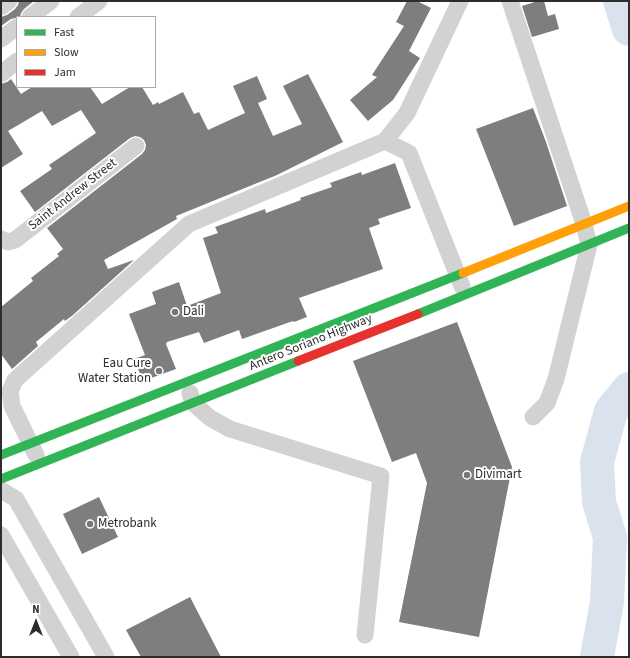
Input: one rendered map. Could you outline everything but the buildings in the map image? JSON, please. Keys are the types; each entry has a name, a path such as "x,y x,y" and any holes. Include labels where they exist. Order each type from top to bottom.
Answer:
{"main road":[{"name":"Antero Soriano Highway","path":"1,455 186,383 629,206"},
{"name":"Antero Soriano Highway","path":"1,479 466,295 627,229"}],"street":[{"path":"1,7 9,1"},
{"path":"31,16 52,1"},
{"path":"79,16 99,1"},
{"path":"41,464 12,406 10,391 15,380 189,224 385,141 407,113 460,1"},
{"path":"510,1 584,224 588,245 556,379 547,403 533,417"},
{"path":"1,39 16,28"},
{"path":"1,74 16,62"},
{"path":"385,141 409,153 466,295"},
{"name":"Saint Andrew Street","path":"4,240 15,240 136,146"},
{"path":"186,383 193,403 210,418 230,429 381,476 365,635"},
{"path":"1,490 16,499 106,657"},
{"path":"1,534 71,657"}],"waterway":[{"path":"620,1 629,29"},
{"path":"597,657 607,602 610,537 599,502 597,462 611,411 629,389"}],"traffic: fast":[{"path":"418,314 629,228"},
{"path":"1,455 463,273"},
{"path":"1,479 298,361"}],"traffic: slow":[{"path":"463,273 629,206"}],"traffic: jam":[{"path":"298,361 418,314"}],"place":[{"name":"Dali","path":"175,312"},
{"name":"Eau Cure Water Station","path":"159,371"},
{"name":"Divimart","path":"467,475"},
{"name":"Metrobank","path":"90,524"}]}
